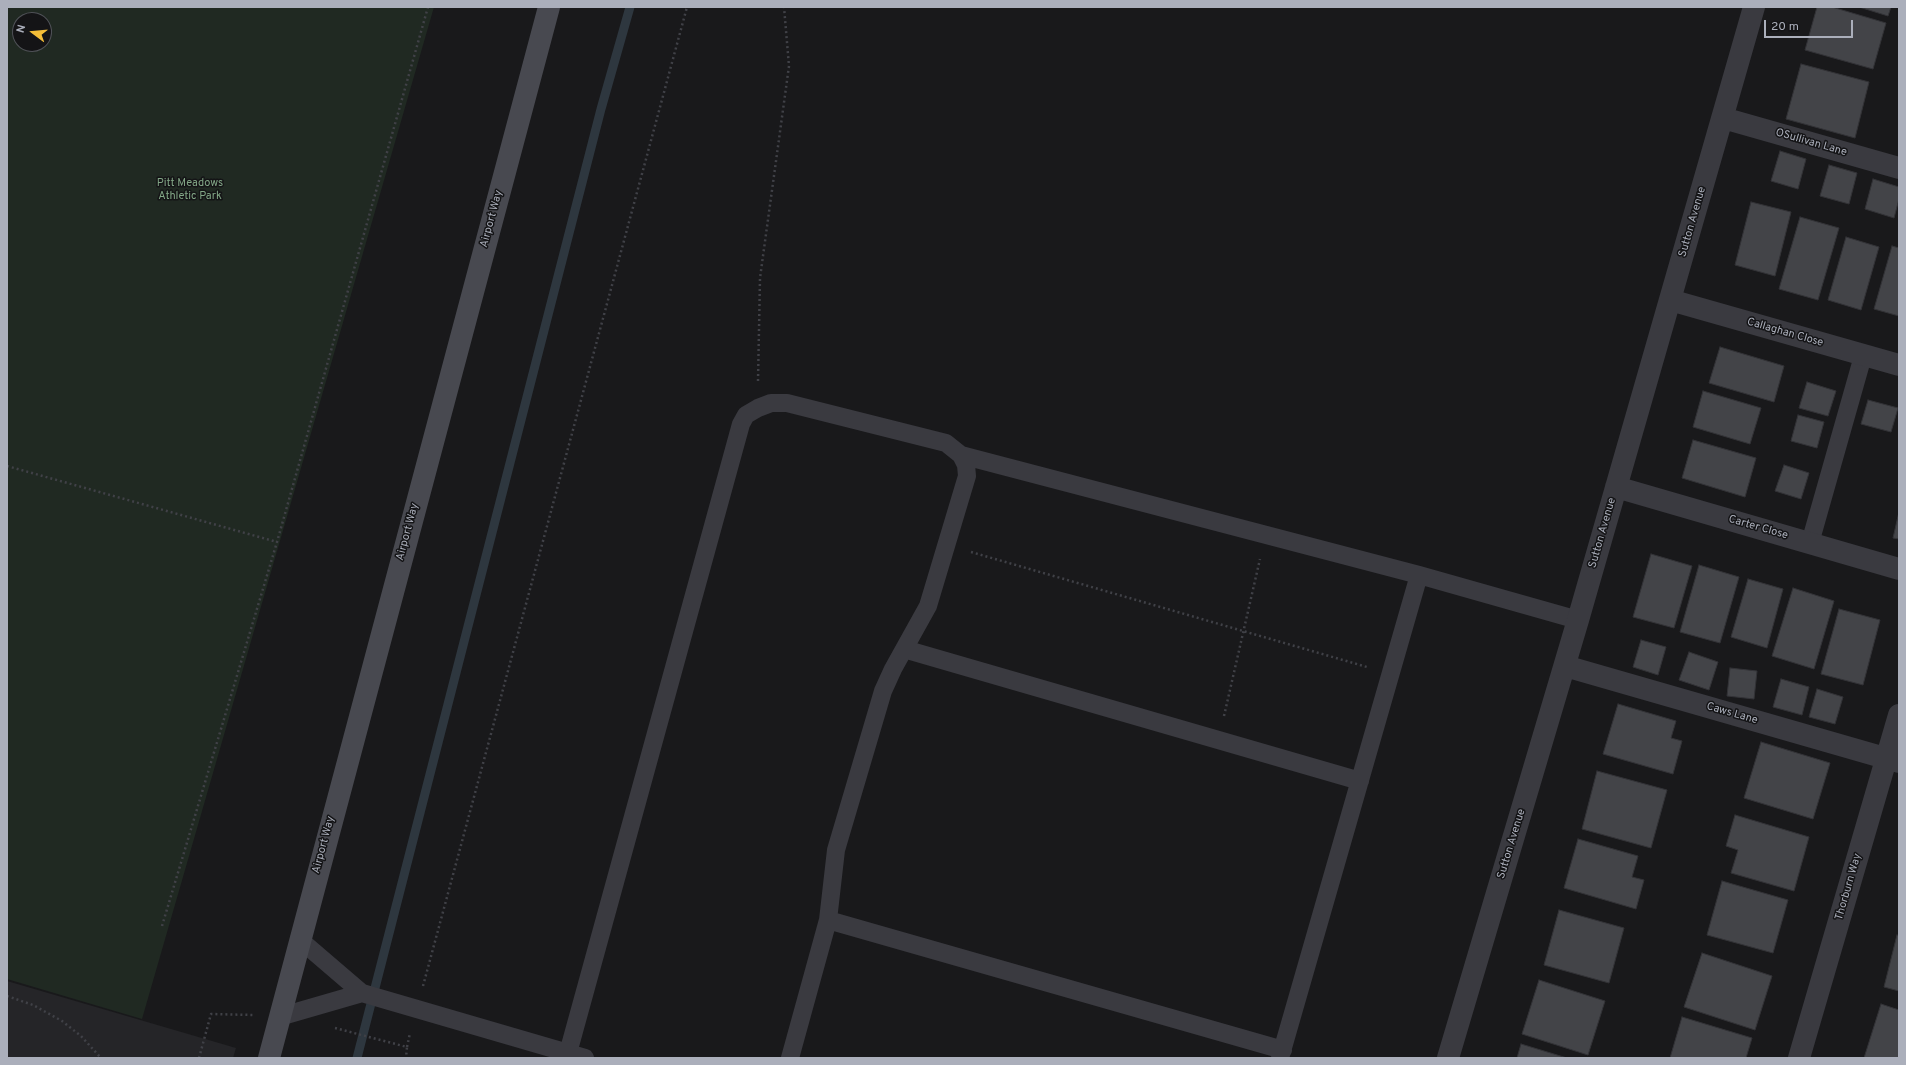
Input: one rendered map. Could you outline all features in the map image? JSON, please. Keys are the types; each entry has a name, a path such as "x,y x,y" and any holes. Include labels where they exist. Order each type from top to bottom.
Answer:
{"main road":[{"name":"Airport Way","path":"268,1058 549,7"}],"street":[{"name":"Sutton Avenue","path":"1448,1058 1565,666 1754,7"},
{"name":"OSullivan Lane","path":"1723,118 1899,168"},
{"name":"Callaghan Close","path":"1670,300 1899,365"},
{"name":"Carter Close","path":"1616,487 1899,569"},
{"name":"Caws Lane","path":"1565,666 1893,760"},
{"name":"Thorburn Way","path":"1800,1058 1893,760 1899,715"}],"lane":[{"path":"1810,543 1863,356"},
{"path":"568,1053 741,424 746,416 758,408 771,403 787,402 946,443 961,455 966,465 967,476 928,606 883,691 836,850 828,920 790,1058"},
{"path":"961,455 1419,575 1578,620"},
{"path":"828,920 1282,1054 1419,575"},
{"path":"904,649 1360,781"},
{"path":"299,938 362,993 585,1058"},
{"path":"279,1017 362,993"}],"path":[{"path":"162,926 277,542 428,7"},
{"path":"424,983 687,7"},
{"path":"758,408 760,278 788,66 784,7"},
{"path":"7,466 277,542"},
{"path":"1218,740 1242,631 1266,535"},
{"path":"946,545 1370,668"},
{"path":"7,996 33,1005 62,1021 80,1036 101,1058"},
{"path":"198,1058 211,1014 247,1015"},
{"path":"332,1027 407,1047"},
{"path":"406,1058 411,1030"}],"shaded area":[{"path":"7,981 236,1048 233,1058 7,1058"}],"green space":[{"name":"Pitt Meadows Athletic Park","path":"7,7 434,7 142,1019 7,979"}],"building":[{"path":"1817,7 1832,7 1886,23 1873,69 1805,50"},
{"path":"1859,7 1891,7 1888,16"},
{"path":"1801,64 1869,82 1855,138 1786,119"},
{"path":"1780,151 1806,159 1798,189 1771,181"},
{"path":"1829,165 1857,173 1849,204 1820,196"},
{"path":"1873,179 1899,187 1899,199 1894,218 1865,209"},
{"path":"1751,202 1791,212 1775,276 1735,265"},
{"path":"1800,217 1839,228 1818,300 1779,289"},
{"path":"1846,237 1879,247 1861,310 1828,300"},
{"path":"1892,246 1899,248 1899,316 1874,309"},
{"path":"1720,347 1784,366 1774,402 1709,383"},
{"path":"1807,382 1836,391 1828,416 1799,408"},
{"path":"1703,391 1761,408 1750,444 1693,427"},
{"path":"1868,400 1898,408 1891,432 1861,424"},
{"path":"1798,415 1824,422 1817,448 1791,441"},
{"path":"1693,440 1756,458 1745,497 1682,478"},
{"path":"1784,465 1809,473 1801,499 1775,491"},
{"path":"1899,512 1899,539 1893,538"},
{"path":"1651,554 1692,566 1674,628 1633,617"},
{"path":"1699,565 1739,577 1720,643 1680,632"},
{"path":"1748,579 1783,589 1767,648 1731,637"},
{"path":"1793,588 1834,601 1814,669 1772,656"},
{"path":"1839,609 1880,620 1863,685 1821,674"},
{"path":"1641,640 1666,647 1658,675 1633,667"},
{"path":"1689,652 1718,662 1709,690 1679,680"},
{"path":"1730,668 1757,671 1754,699 1727,696"},
{"path":"1781,679 1809,687 1802,715 1773,707"},
{"path":"1817,689 1843,697 1835,724 1809,717"},
{"path":"1618,704 1676,721 1671,738 1682,741 1673,774 1603,754"},
{"path":"1761,742 1830,763 1813,819 1744,798"},
{"path":"1597,771 1667,790 1651,848 1582,829"},
{"path":"1735,815 1809,837 1794,891 1731,873 1738,850 1726,846"},
{"path":"1578,839 1638,856 1632,877 1644,880 1636,909 1564,888"},
{"path":"1722,881 1788,900 1773,953 1707,935"},
{"path":"1559,910 1624,928 1609,983 1544,965"},
{"path":"1897,935 1899,936 1899,991 1884,987"},
{"path":"1702,953 1772,976 1755,1030 1684,1007"},
{"path":"1539,980 1605,1001 1588,1055 1522,1034"},
{"path":"1881,1004 1899,1010 1899,1058 1864,1058"},
{"path":"1682,1017 1752,1038 1746,1058 1670,1058"},
{"path":"1521,1044 1567,1058 1517,1058"}],"waterway":[{"path":"357,1058 601,109 630,7"}]}
